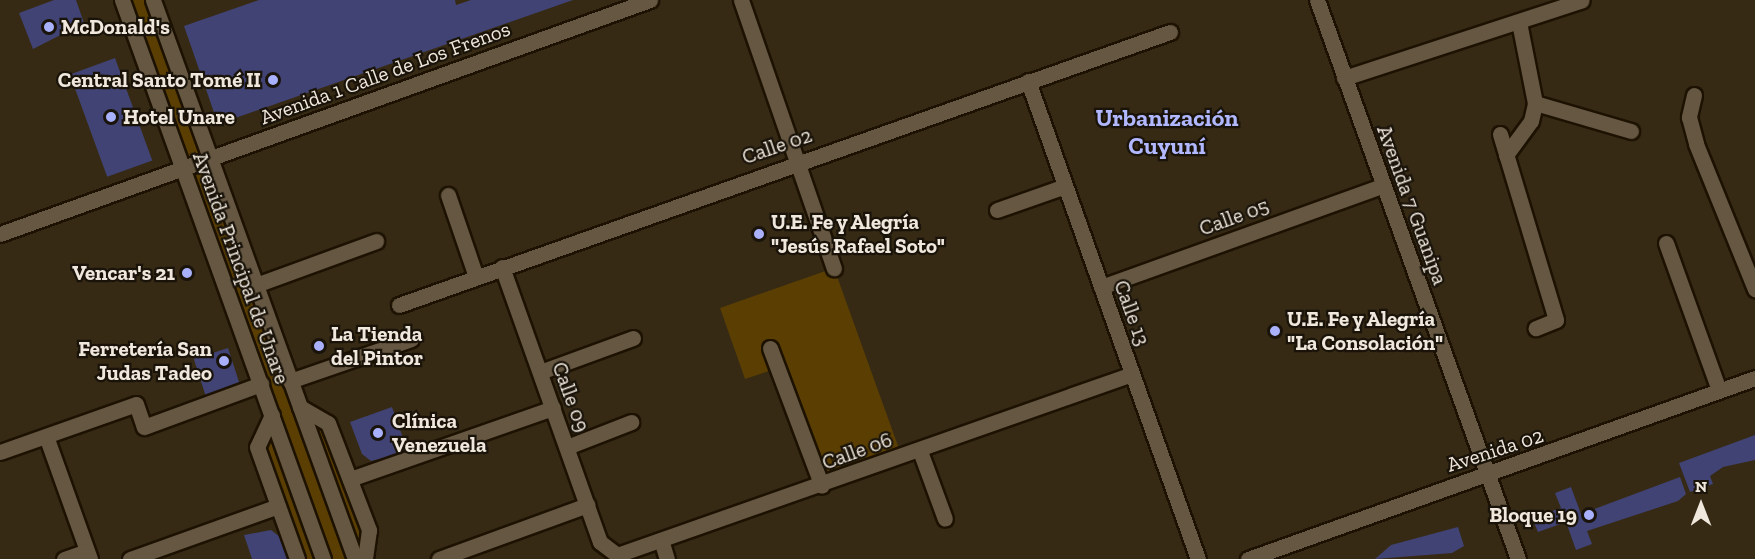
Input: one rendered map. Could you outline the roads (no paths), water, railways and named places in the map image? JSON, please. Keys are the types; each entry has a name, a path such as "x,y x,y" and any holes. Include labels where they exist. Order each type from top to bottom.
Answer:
{"street":[{"name":"Avenida Principal de Unare","path":"122,0 323,559"},
{"name":"Avenida Principal de Unare","path":"153,0 355,559"},
{"name":"Avenida 1 Calle de Los Frenos","path":"0,234 650,0"},
{"path":"741,0 834,268"},
{"name":"Avenida 7 Guanipa","path":"1317,0 1518,559"},
{"path":"1344,78 1582,0"},
{"path":"1506,156 1531,121 1535,103 1519,22"},
{"name":"Calle 02","path":"399,305 797,161 1170,32"},
{"name":"Calle 13","path":"1028,81 1198,559"},
{"path":"1694,95 1689,117 1696,144 1755,289"},
{"path":"1535,103 1631,131"},
{"path":"1500,134 1556,320 1536,328"},
{"path":"997,210 1065,186"},
{"name":"Calle 05","path":"1101,287 1382,186"},
{"path":"448,195 476,277"},
{"path":"256,285 376,241"},
{"path":"1666,243 1719,390"},
{"name":"Calle 09","path":"502,267 600,542"},
{"path":"540,372 633,338"},
{"path":"290,381 411,339"},
{"path":"770,348 822,486"},
{"name":"Calle 06","path":"600,542 607,551 628,556 1132,374"},
{"name":"Avenida 02","path":"1248,559 1755,378"},
{"path":"0,452 136,404 144,427 261,384"},
{"name":"Avenida Principal de Unare","path":"300,407 328,423 369,530 365,559"},
{"path":"350,479 553,408"},
{"name":"Avenida Principal de Unare","path":"272,415 257,447 297,559"},
{"path":"567,447 631,422"},
{"path":"45,436 89,555 64,559"},
{"path":"921,450 945,519"},
{"path":"439,559 587,504"},
{"path":"130,559 278,506"},
{"path":"662,543 667,559"}],"place":[{"name":"McDonald's","path":"49,27"},
{"name":"Central Santo Tomé II","path":"273,80"},
{"name":"Hotel Unare","path":"111,117"},
{"name":"U.E. Fe y Alegría \"Jesús Rafael Soto\"","path":"759,234"},
{"name":"Vencar's 21","path":"187,273"},
{"name":"U.E. Fe y Alegría \"La Consolación\"","path":"1275,331"},
{"name":"La Tienda del Pintor","path":"319,346"},
{"name":"Ferretería San Judas Tadeo","path":"224,361"},
{"name":"Clínica Venezuela","path":"378,433"},
{"name":"Bloque 19","path":"1589,515"}],"district":[{"name":"Urbanización Cuyuní","path":"1167,132"}]}
